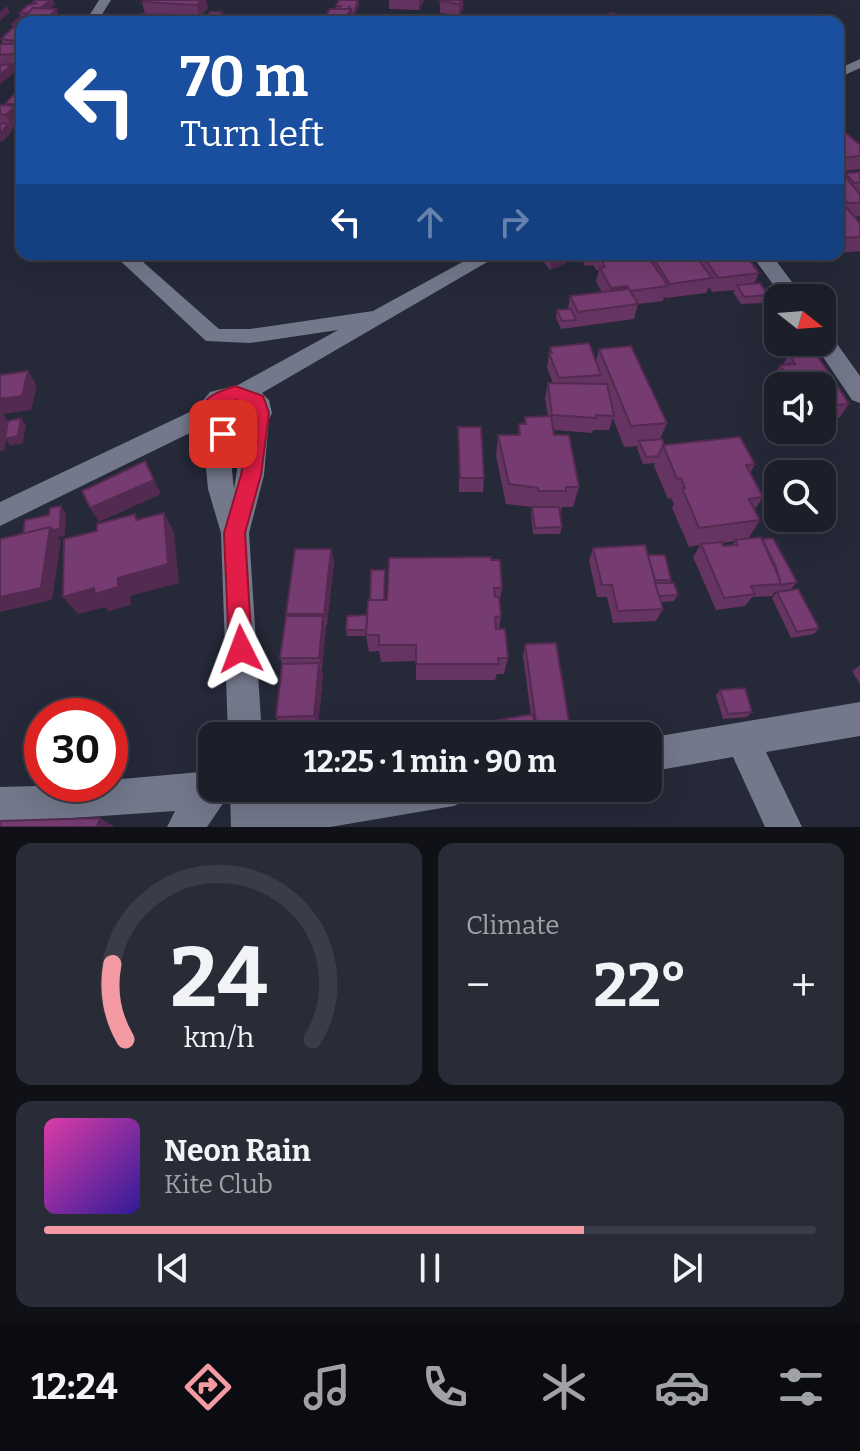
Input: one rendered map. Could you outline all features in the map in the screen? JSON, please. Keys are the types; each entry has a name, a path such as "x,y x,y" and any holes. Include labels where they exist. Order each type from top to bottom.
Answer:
{"street":[{"path":"130,260 214,336 250,336 380,317"},
{"path":"244,722 235,533 221,489 207,409 218,398 243,393 480,260"},
{"path":"766,260 784,284"},
{"path":"834,356 860,394"},
{"path":"235,533 251,475 260,406 251,396 243,393"},
{"path":"0,515 210,423 233,434 250,427 257,420"},
{"path":"662,753 860,719"},
{"path":"742,739 784,827"},
{"path":"0,805 198,791"},
{"path":"185,827 203,802"},
{"path":"248,813 339,802"}],"building":[{"path":"51,0 28,13 19,13 28,5 37,3 32,3"},
{"path":"202,0 197,5 142,2"},
{"path":"339,0 358,0 353,14 350,6 348,9 338,9 341,6 336,6"},
{"path":"441,0 462,0 459,4"},
{"path":"33,8 56,9 50,16 25,16"},
{"path":"330,9 351,9 346,16 325,16"},
{"path":"210,12 222,12 220,16 207,16"},
{"path":"140,14 207,16 138,16"},
{"path":"16,24 16,41 1,39"},
{"path":"16,44 16,52 0,55 0,45"},
{"path":"13,64 0,75 0,65"},
{"path":"16,92 16,104 5,104"},
{"path":"0,105 16,106 6,115 0,114"},
{"path":"0,123 8,124 0,134"},
{"path":"844,131 860,145 860,156 844,158"},
{"path":"860,172 860,182 854,183 845,173"},
{"path":"844,175 860,194 860,203 848,203 844,199"},
{"path":"844,206 860,223 860,237 844,238"},
{"path":"698,260 712,278 670,284 655,261 651,261 668,286 630,291 638,304 578,312 570,296 629,289 627,286 611,288 600,268 605,267 602,261"},
{"path":"706,260 749,260 759,273 718,278"},
{"path":"760,283 764,295 744,297 737,285"},
{"path":"571,309 576,320 562,321 557,310"},
{"path":"589,343 601,375 559,378 549,353 552,353 550,347"},
{"path":"631,346 667,423 631,426 599,349"},
{"path":"790,356 818,356 828,372 784,372 780,365 795,364"},
{"path":"28,371 22,396 0,399 0,375"},
{"path":"548,383 607,384 614,416 552,415"},
{"path":"836,384 849,404 836,405"},
{"path":"551,416 554,435 569,435 579,487 566,487 566,491 539,491 538,488 509,484 498,435 520,435 519,424 526,424 525,417"},
{"path":"21,418 18,436 5,439 8,421"},
{"path":"458,427 481,427 484,478 460,478"},
{"path":"740,437 755,464 746,465 763,497 749,499 760,520 699,528 682,488 685,488 681,478 677,479 663,445"},
{"path":"662,439 664,445 658,456 646,457 639,441"},
{"path":"145,461 154,480 90,508 82,491"},
{"path":"61,506 60,529 50,527 23,534 25,520 49,515 50,508"},
{"path":"532,507 559,507 562,527 535,528"},
{"path":"164,513 168,564 118,578 118,587 95,594 94,588 63,597 64,539 97,531 97,524 135,514 136,520"},
{"path":"50,527 41,588 0,597 0,539"},
{"path":"761,537 782,584 751,586 755,594 724,598 701,544 722,542 723,546 738,545 735,540"},
{"path":"773,538 797,582 781,585 762,539"},
{"path":"645,545 663,609 618,611 612,585 602,585 593,548"},
{"path":"295,549 331,549 324,614 286,614"},
{"path":"648,555 665,555 671,580 655,580"},
{"path":"491,557 491,560 500,560 502,588 494,588 495,597 499,597 501,616 495,617 496,629 505,629 508,658 498,658 499,664 416,664 416,645 379,645 379,635 366,635 368,600 387,600 389,558"},
{"path":"371,570 385,570 384,600 370,600"},
{"path":"655,583 674,583 678,595 659,596"},
{"path":"798,589 819,628 797,632 777,592"},
{"path":"367,615 366,630 346,630 347,616"},
{"path":"286,616 323,616 319,658 280,658"},
{"path":"556,643 569,721 536,722 525,644"},
{"path":"319,663 314,716 276,717 282,664"},
{"path":"745,688 752,712 728,714 720,690"},
{"path":"533,714 535,722 486,722"},
{"path":"100,818 97,827 0,827 0,821"}],"route":[{"path":"223,434 215,432 205,421 207,409 212,403 235,393 243,393 257,400 260,413 251,475 235,533 241,649"}]}
